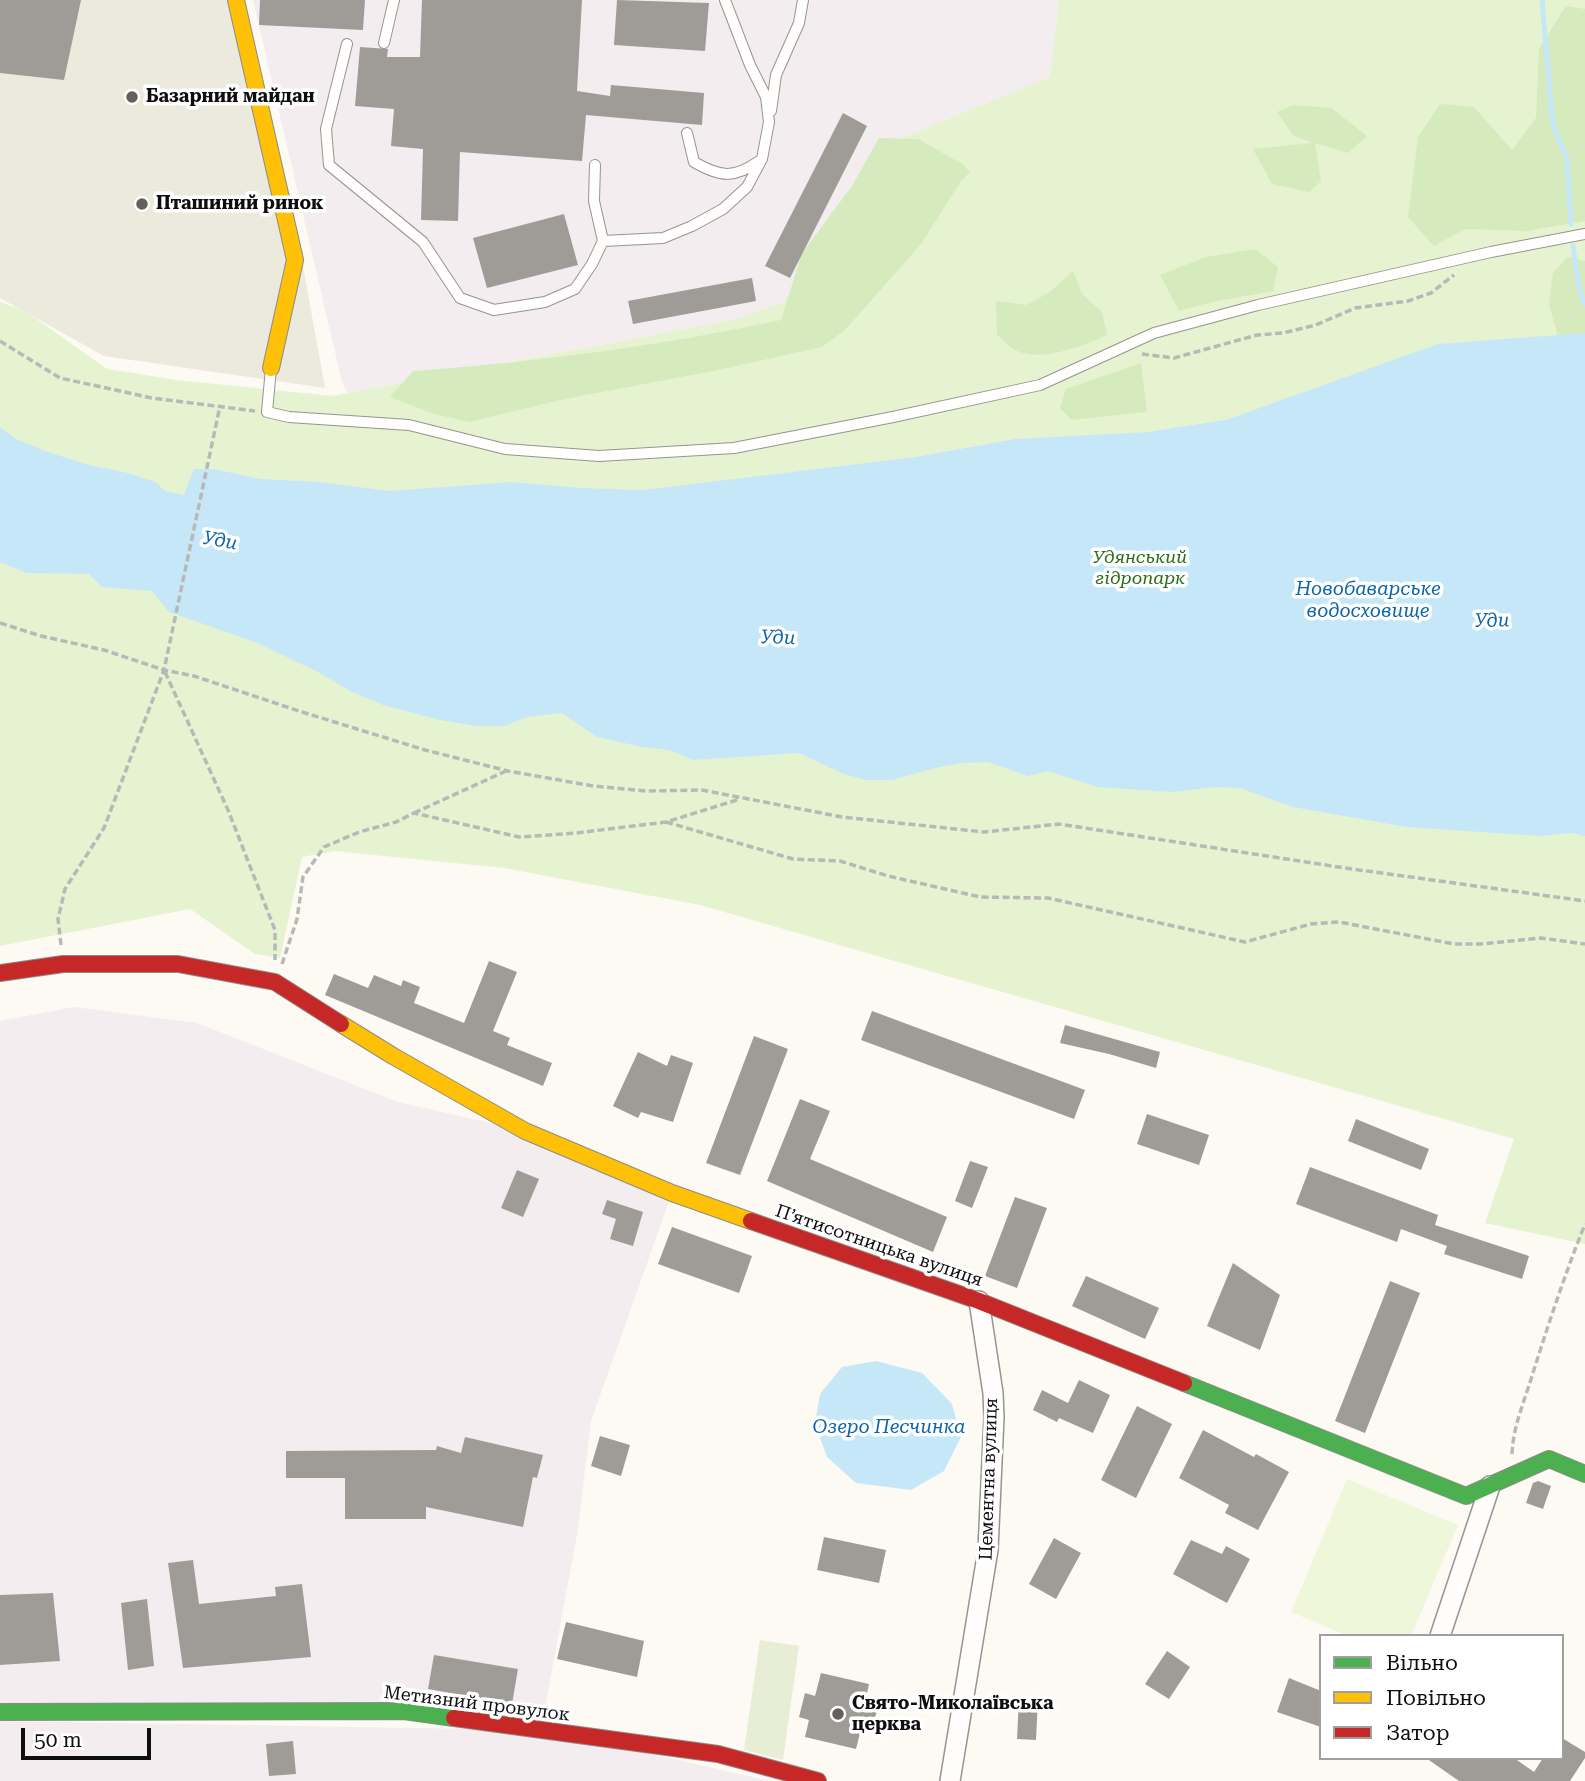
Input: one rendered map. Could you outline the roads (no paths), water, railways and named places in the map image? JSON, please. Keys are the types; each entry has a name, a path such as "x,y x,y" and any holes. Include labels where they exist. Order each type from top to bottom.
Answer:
{"street":[{"path":"236,0 295,260 271,368"},
{"name":"П’ятисотницька вулиця","path":"0,973 63,964 178,964 275,982 393,1056 526,1131 673,1193 979,1301 1466,1496 1549,1459 1585,1474"},
{"name":"Цементна вулиця","path":"950,1781 988,1550 994,1418 993,1393 979,1301"},
{"path":"1441,1634 1490,1486"},
{"name":"Метизний провулок","path":"0,1712 404,1711 718,1754 818,1781"}],"lane":[{"path":"384,43 394,0"},
{"path":"725,0 750,65 766,97 769,122"},
{"path":"603,241 663,238 723,209 747,187 762,159 776,75 799,23 803,0"},
{"path":"347,44 326,130 329,164 423,242 460,298 494,310 545,302 575,289 603,241 594,201 595,165"},
{"path":"687,133 694,162 712,172 741,174 762,159"},
{"path":"271,368 267,412 289,417 409,425 505,449 599,456 734,448 1040,385 1167,329 1471,256 1585,234"}],"water":[{"name":"Новобаварське водосховище","path":"1585,333 1585,836 1572,833 1539,836 1407,827 1293,807 1240,788 1216,787 1170,792 1098,787 1047,771 1028,776 988,762 935,768 892,780 866,780 844,774 799,753 693,760 670,750 597,737 562,713 527,717 505,726 476,726 440,720 383,705 255,642 169,612 152,591 102,587 89,574 27,573 0,562 0,427 16,439 48,452 89,465 128,473 155,482 165,491 184,495 194,469 214,469 260,479 320,482 389,491 512,482 643,490 916,457 1015,439 1148,432 1226,420 1438,344"},
{"name":"Озеро Песчинка","path":"876,1361 922,1373 952,1404 961,1437 944,1471 911,1490 856,1483 827,1457 815,1424 820,1394 842,1367"}],"waterway":[{"path":"1542,0 1553,126 1567,159 1571,224"},
{"path":"1573,246 1579,289 1585,305"}],"place":[{"name":"Базарний майдан","path":"132,97"},
{"name":"Пташиний ринок","path":"142,204"},
{"name":"Свято-Миколаївська церква","path":"838,1714"}],"water label":[{"name":"Уди","path":"220,541"},
{"name":"Уди","path":"1492,621"},
{"name":"Уди","path":"778,638"}],"park label":[{"name":"Удянський гідропарк","path":"1140,568"}]}
